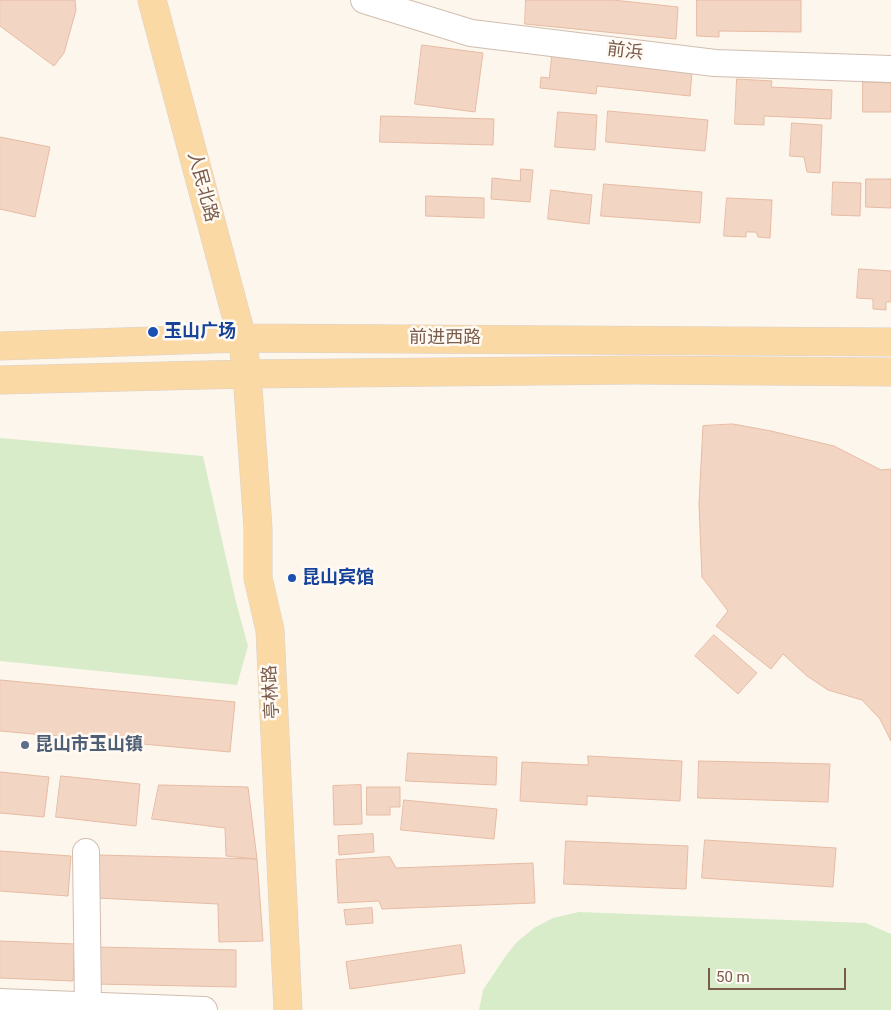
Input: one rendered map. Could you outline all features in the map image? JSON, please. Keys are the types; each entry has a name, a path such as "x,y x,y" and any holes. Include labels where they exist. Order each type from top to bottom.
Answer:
{"main road":[{"name":"人民北路","path":"152,0 242,338 247,374"},
{"name":"前进西路","path":"0,346 242,338 891,342"},
{"name":"前进西路","path":"0,380 247,374 634,370 891,372"},
{"name":"亭林路","path":"247,374 258,528 258,578 270,630 288,1010"}],"street":[{"name":"前浜","path":"364,0 471,33 715,63 891,69"},
{"path":"86,852 88,1005"},
{"path":"0,1002 204,1010"}],"green space":[{"path":"0,438 203,456 236,602 248,646 237,685 0,661"},
{"path":"579,912 866,923 891,934 891,1010 479,1010 483,990 517,942 534,928 553,918"}],"building":[{"path":"0,0 75,0 76,10 64,53 54,66 0,26"},
{"path":"526,0 613,0 678,7 676,39 525,24"},
{"path":"697,0 801,0 801,32 719,31 719,37 697,36"},
{"path":"422,45 483,53 475,112 415,104"},
{"path":"552,56 692,72 690,96 597,86 596,94 540,88 541,77 549,78"},
{"path":"737,79 772,81 771,87 832,90 831,119 764,116 764,125 735,124"},
{"path":"863,82 891,83 891,112 863,112"},
{"path":"608,111 708,120 705,151 606,142"},
{"path":"558,112 597,115 595,150 555,147"},
{"path":"381,116 494,119 493,145 380,142"},
{"path":"792,123 822,125 820,173 807,172 804,157 790,156"},
{"path":"0,137 50,147 35,217 0,209"},
{"path":"521,169 533,170 530,202 491,199 492,178 520,181"},
{"path":"866,179 891,179 891,208 866,207"},
{"path":"833,182 861,183 860,216 832,215"},
{"path":"604,184 702,192 700,223 601,216"},
{"path":"551,190 592,195 589,224 548,219"},
{"path":"426,196 484,198 484,218 426,216"},
{"path":"727,198 772,200 770,238 758,237 756,232 746,232 746,237 724,236"},
{"path":"859,269 891,271 891,302 886,302 886,310 873,309 873,299 857,298"},
{"path":"733,424 834,446 881,470 891,469 891,741 880,719 862,700 828,690 807,676 783,654 771,669 716,626 728,611 702,577 699,504 703,426"},
{"path":"714,635 757,673 738,694 695,656"},
{"path":"0,680 235,702 230,752 0,731"},
{"path":"408,753 497,757 496,785 406,781"},
{"path":"588,756 682,761 680,801 587,796 587,805 520,801 522,762 588,765"},
{"path":"699,761 830,764 828,802 698,798"},
{"path":"0,772 49,777 44,817 0,813"},
{"path":"61,776 140,784 136,826 56,817"},
{"path":"159,785 248,787 257,859 226,856 225,828 152,819"},
{"path":"361,785 362,824 334,825 333,786"},
{"path":"367,787 400,787 400,807 390,807 390,815 367,815"},
{"path":"404,800 497,809 494,839 401,830"},
{"path":"373,834 374,852 339,855 338,836"},
{"path":"705,840 836,848 833,887 702,878"},
{"path":"566,841 688,846 686,889 564,884"},
{"path":"0,851 71,856 68,896 0,891"},
{"path":"98,855 257,859 263,941 219,942 218,904 96,898"},
{"path":"390,857 396,868 533,863 535,903 382,909 379,901 338,903 336,860"},
{"path":"372,908 373,923 346,925 344,910"},
{"path":"0,941 75,944 73,981 0,978"},
{"path":"461,945 465,973 350,989 346,962"},
{"path":"97,947 236,950 236,987 96,984"}],"place":[{"name":"玉山广场","path":"153,332"},
{"name":"昆山宾馆","path":"292,578"},
{"name":"昆山市玉山镇","path":"25,745"}]}
